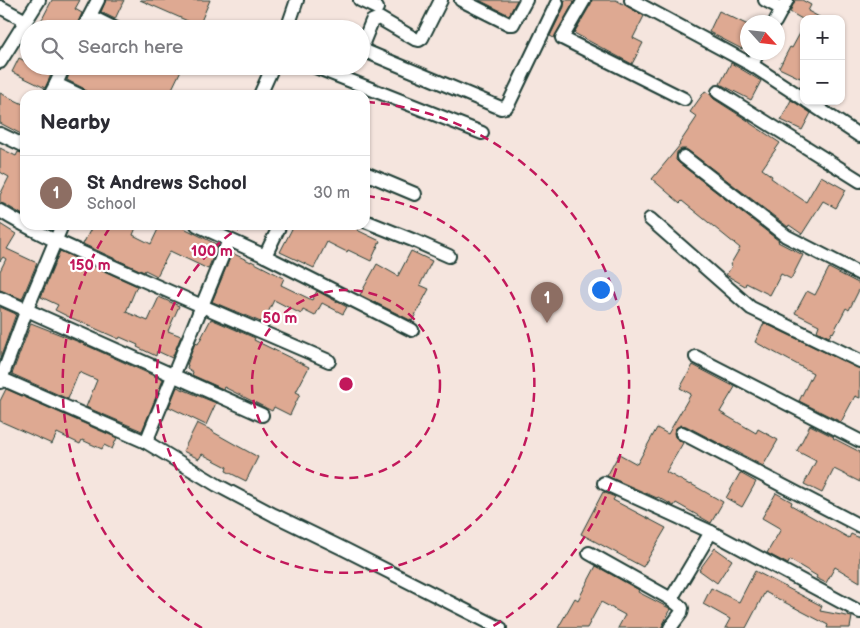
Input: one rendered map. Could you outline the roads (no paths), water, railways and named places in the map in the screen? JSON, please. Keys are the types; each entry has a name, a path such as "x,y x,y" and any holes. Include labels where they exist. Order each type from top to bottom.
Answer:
{"street":[{"path":"27,20 39,0"},
{"path":"88,20 98,0"},
{"path":"290,20 297,0"},
{"path":"360,0 376,8"},
{"path":"370,26 372,21 379,18 419,40 422,38 441,0"},
{"path":"461,0 509,24 513,24 526,0"},
{"path":"584,0 562,38 684,99"},
{"path":"631,0 752,65 800,95"},
{"path":"764,0 785,5"},
{"path":"370,53 501,108 506,107 509,103 554,2 576,13"},
{"path":"0,7 24,20"},
{"path":"90,16 98,20"},
{"path":"0,62 20,30"},
{"path":"752,65 754,60"},
{"path":"53,89 60,75"},
{"path":"262,90 269,75"},
{"path":"336,75 482,133"},
{"path":"718,92 860,181"},
{"path":"815,105 860,136"},
{"path":"0,134 20,144"},
{"path":"684,157 786,236 860,274"},
{"path":"370,175 415,194"},
{"path":"0,212 20,224"},
{"path":"650,219 751,308 860,361"},
{"path":"370,223 449,256"},
{"path":"33,230 329,361"},
{"path":"60,230 0,380 146,442 218,485 274,515 500,628"},
{"path":"208,230 265,256 412,330"},
{"path":"265,256 278,230"},
{"path":"146,442 230,240"},
{"path":"0,298 262,415"},
{"path":"696,358 860,441"},
{"path":"682,433 860,526"},
{"path":"604,483 710,532 860,612"},
{"path":"671,599 710,532"},
{"path":"589,553 671,599 682,608 681,613 670,628"}],"place":[{"name":"St Andrews School","path":"547,323"}]}
